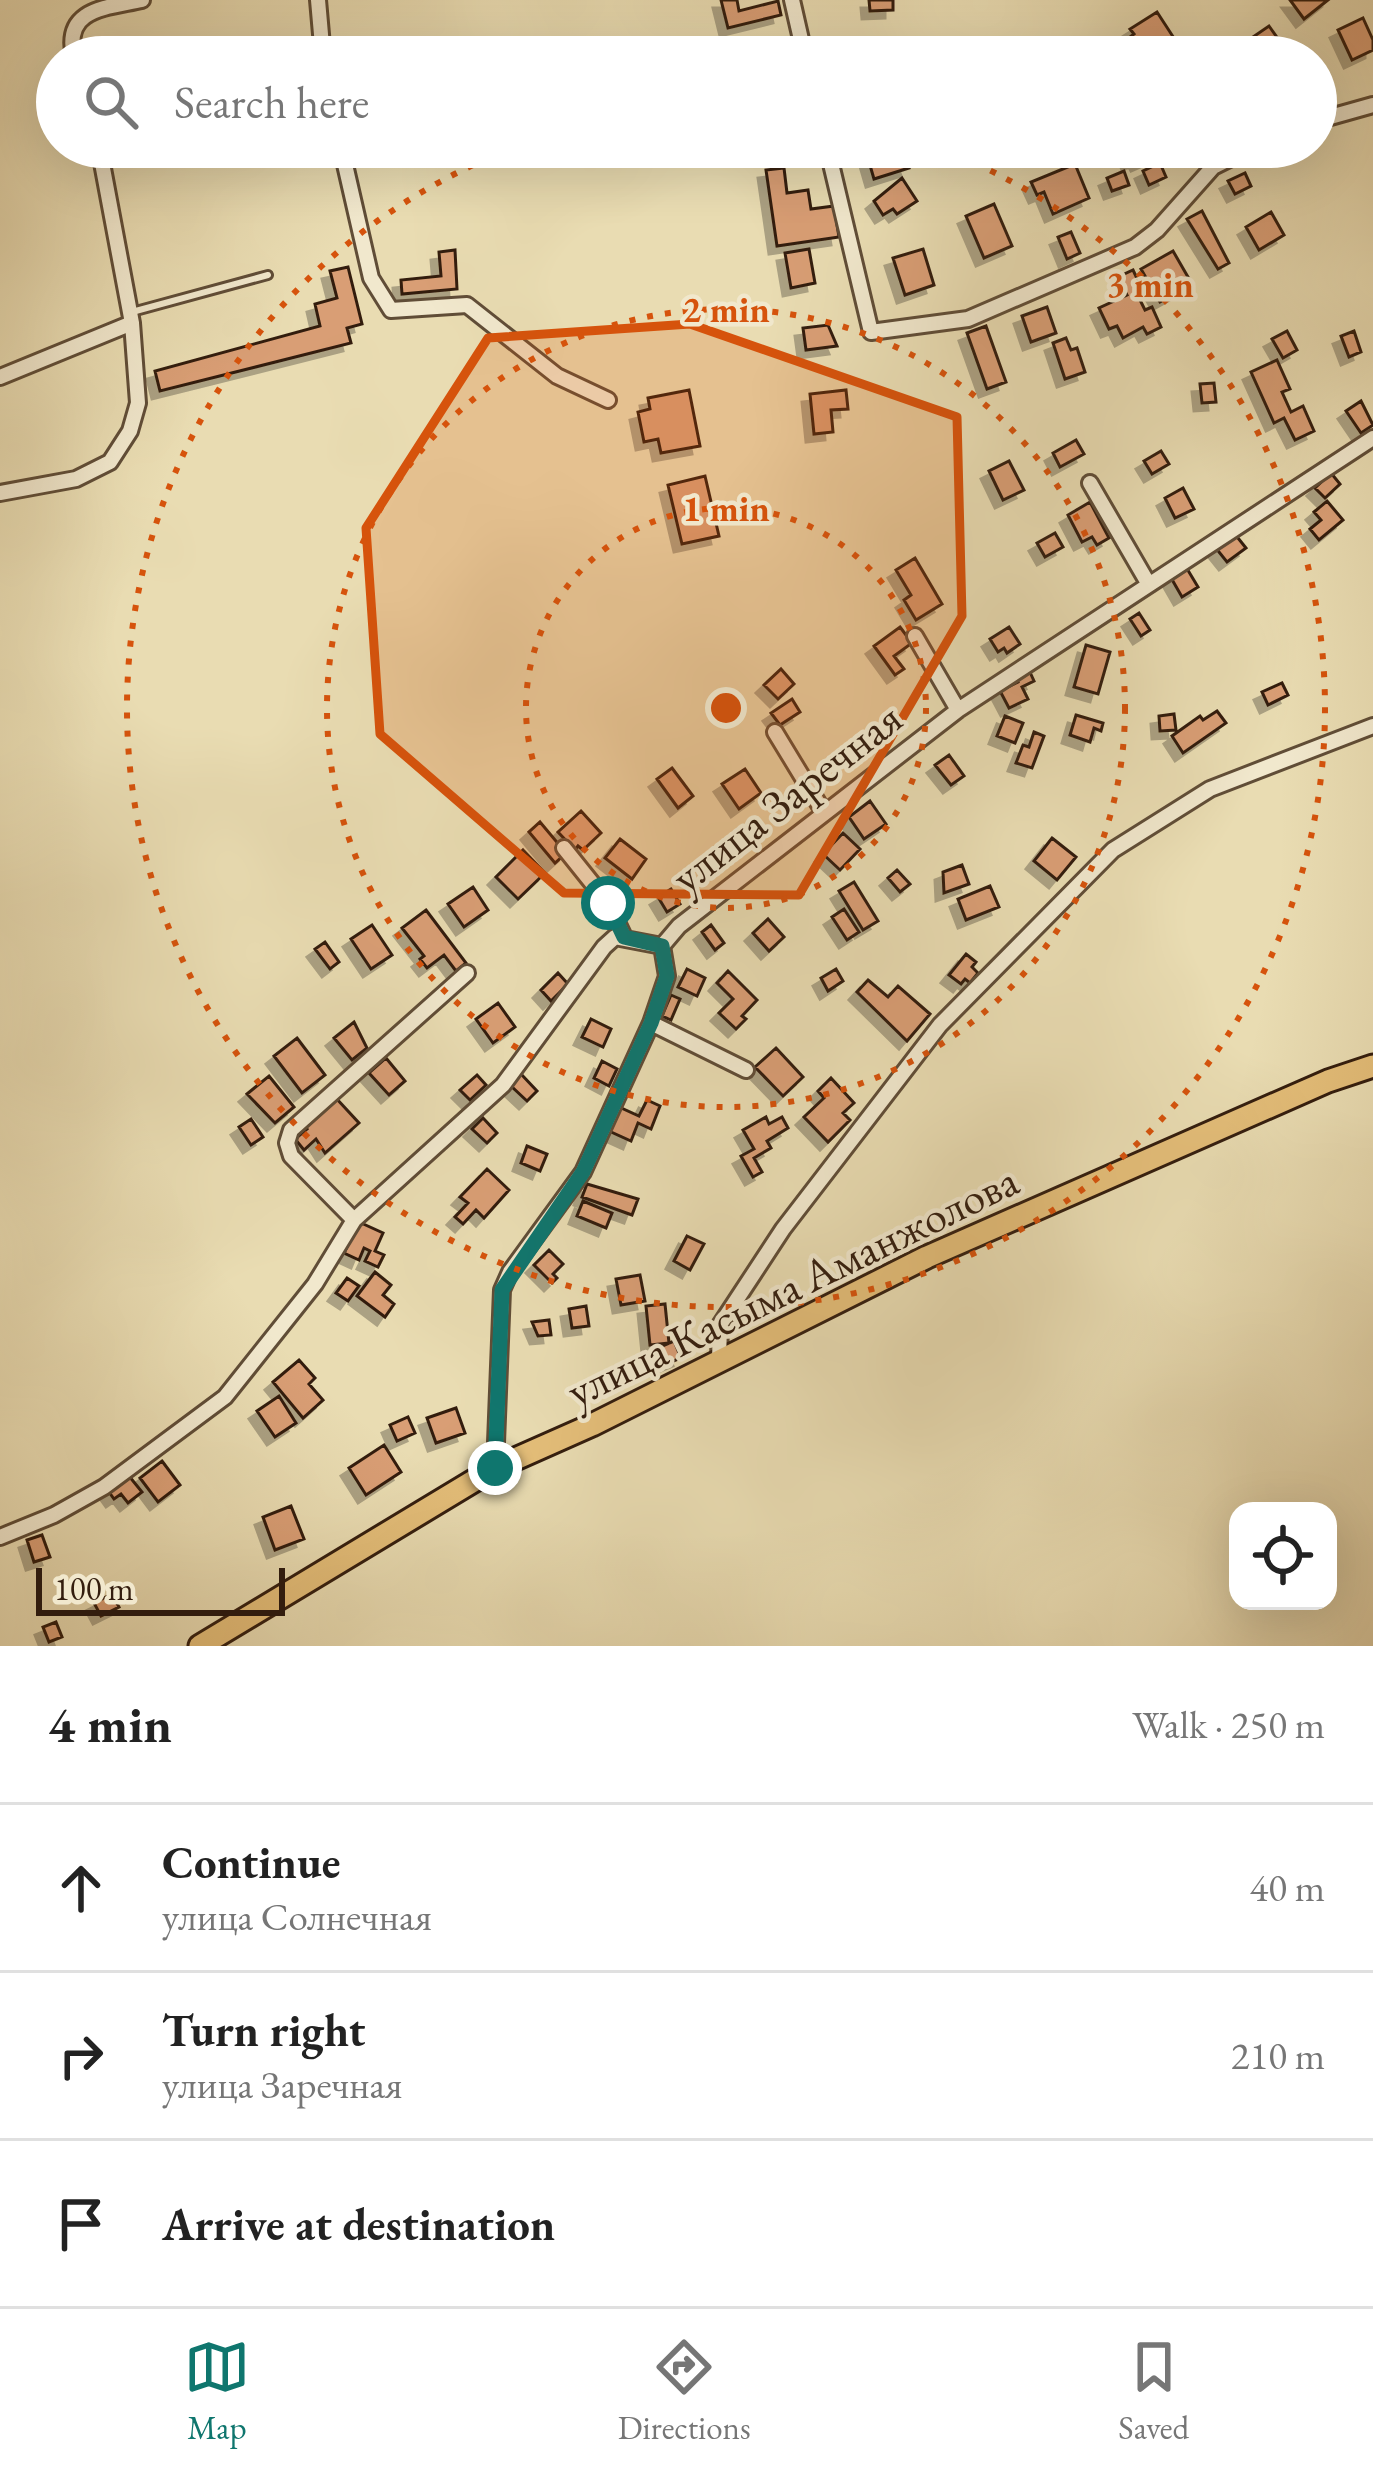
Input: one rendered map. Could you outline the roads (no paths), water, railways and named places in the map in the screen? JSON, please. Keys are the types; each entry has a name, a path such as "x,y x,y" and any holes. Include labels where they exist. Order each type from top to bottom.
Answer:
{"main road":[{"name":"улица Касыма Аманжолова","path":"212,1643 495,1468 592,1425 927,1257 1328,1081 1373,1066"}],"street":[{"path":"71,36 74,25 85,16 142,0"},
{"path":"318,0 321,36"},
{"path":"792,0 800,36"},
{"path":"1337,115 1373,105"},
{"path":"0,493 76,479 110,462 130,430 138,403 131,317 103,168"},
{"path":"345,168 371,278 391,310 466,305 557,376 608,400"},
{"path":"832,168 871,332 968,319 1135,247 1157,230 1213,168"},
{"path":"0,377 131,317"},
{"name":"улица Заречная","path":"495,1468 502,1290 583,1172 651,1023 667,976 662,946 679,926 958,710 1373,438"},
{"path":"1090,483 1148,583"},
{"path":"915,636 958,710"},
{"path":"719,1360 720,1325 758,1267 940,1025 1113,850 1210,789 1373,726"},
{"path":"775,732 823,811"},
{"path":"564,848 608,903 624,937"},
{"path":"0,1538 104,1486 225,1396 315,1284 354,1220 503,1084 604,947 615,937 662,946"},
{"path":"354,1220 292,1156 287,1143 292,1130 467,973"},
{"path":"651,1023 746,1070"}],"lane":[{"path":"131,317 268,275"}]}
